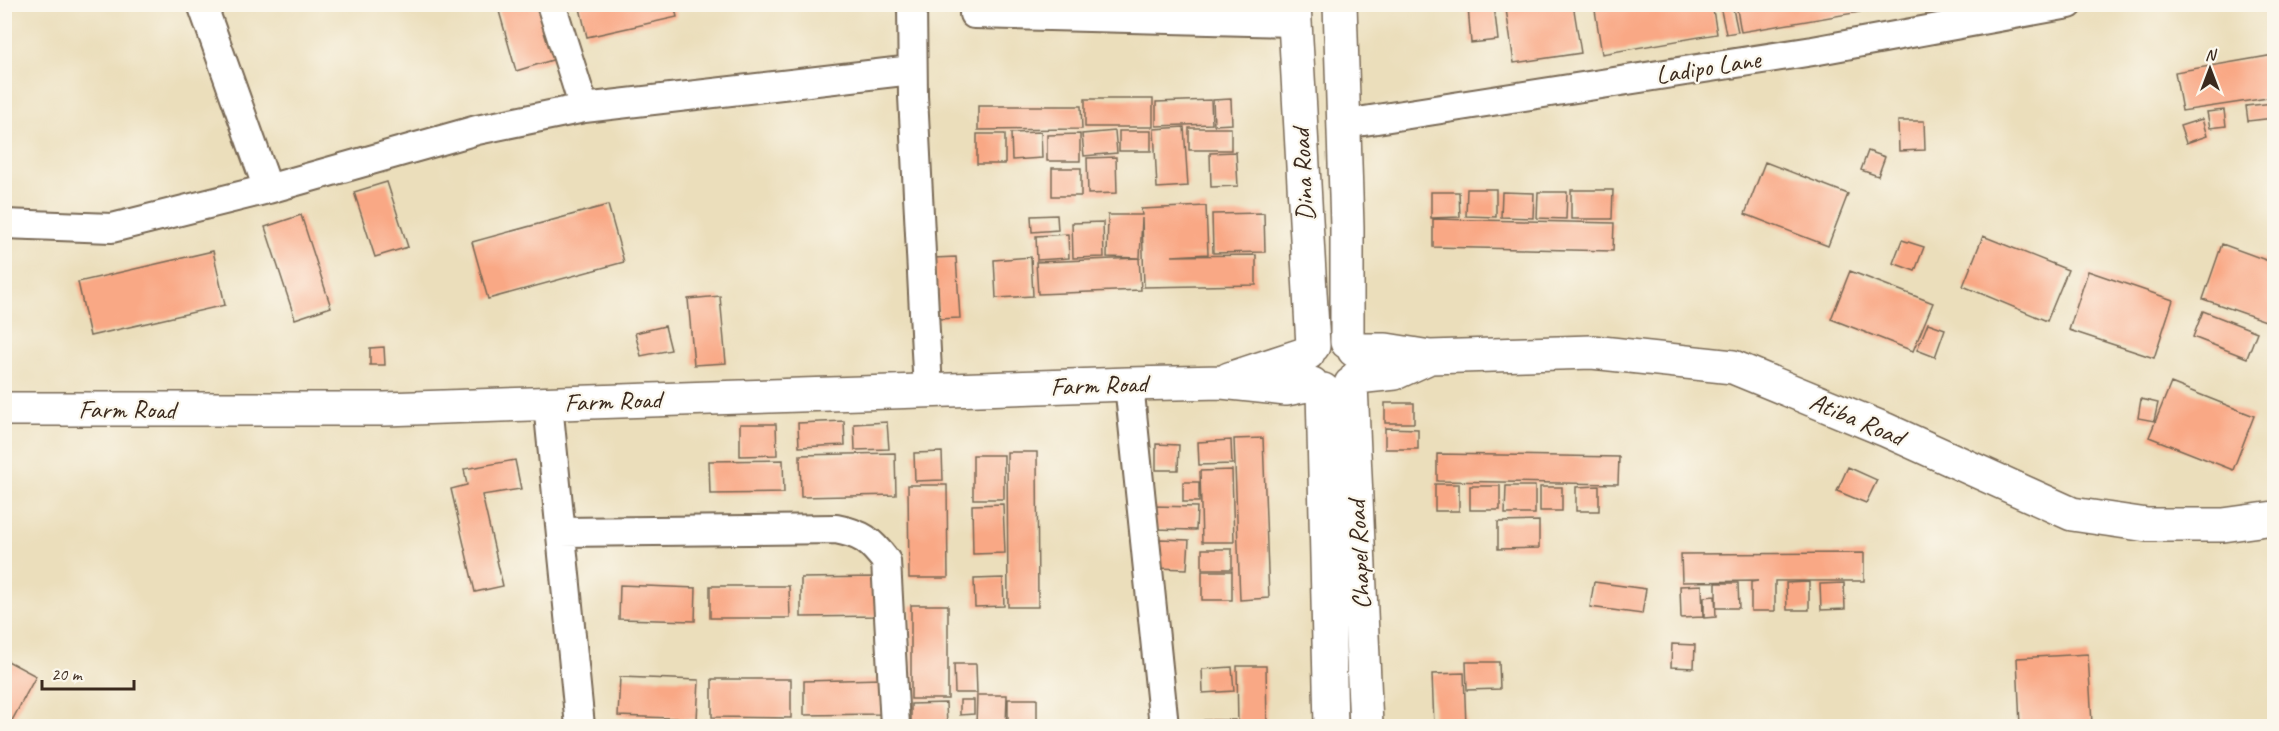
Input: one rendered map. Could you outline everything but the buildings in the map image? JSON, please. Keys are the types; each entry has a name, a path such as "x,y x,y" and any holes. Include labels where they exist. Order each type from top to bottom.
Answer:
{"street":[{"path":"202,4 268,189"},
{"path":"551,4 584,108"},
{"path":"912,4 912,70 928,391"},
{"name":"Dina Road","path":"1333,366 1345,124 1340,4"},
{"name":"Ladipo Lane","path":"1345,124 1813,51 2069,4"},
{"path":"974,14 1294,13"},
{"name":"Dina Road","path":"1294,13 1333,366"},
{"path":"4,224 112,228 268,189 477,130 584,108 912,70"},
{"name":"Atiba Road","path":"1333,366 1386,350 1430,357 1592,352 1734,367 1894,434 2072,514 2147,525 2223,525 2274,518"},
{"name":"Farm Road","path":"4,409 385,409 548,404 1222,382 1333,366"},
{"name":"Chapel Road","path":"1331,726 1333,366"},
{"name":"Chapel Road","path":"1333,366 1366,726"},
{"path":"1129,384 1164,726"},
{"path":"548,404 580,726"},
{"path":"561,532 836,529 857,533 873,544 886,561 895,726"}]}
